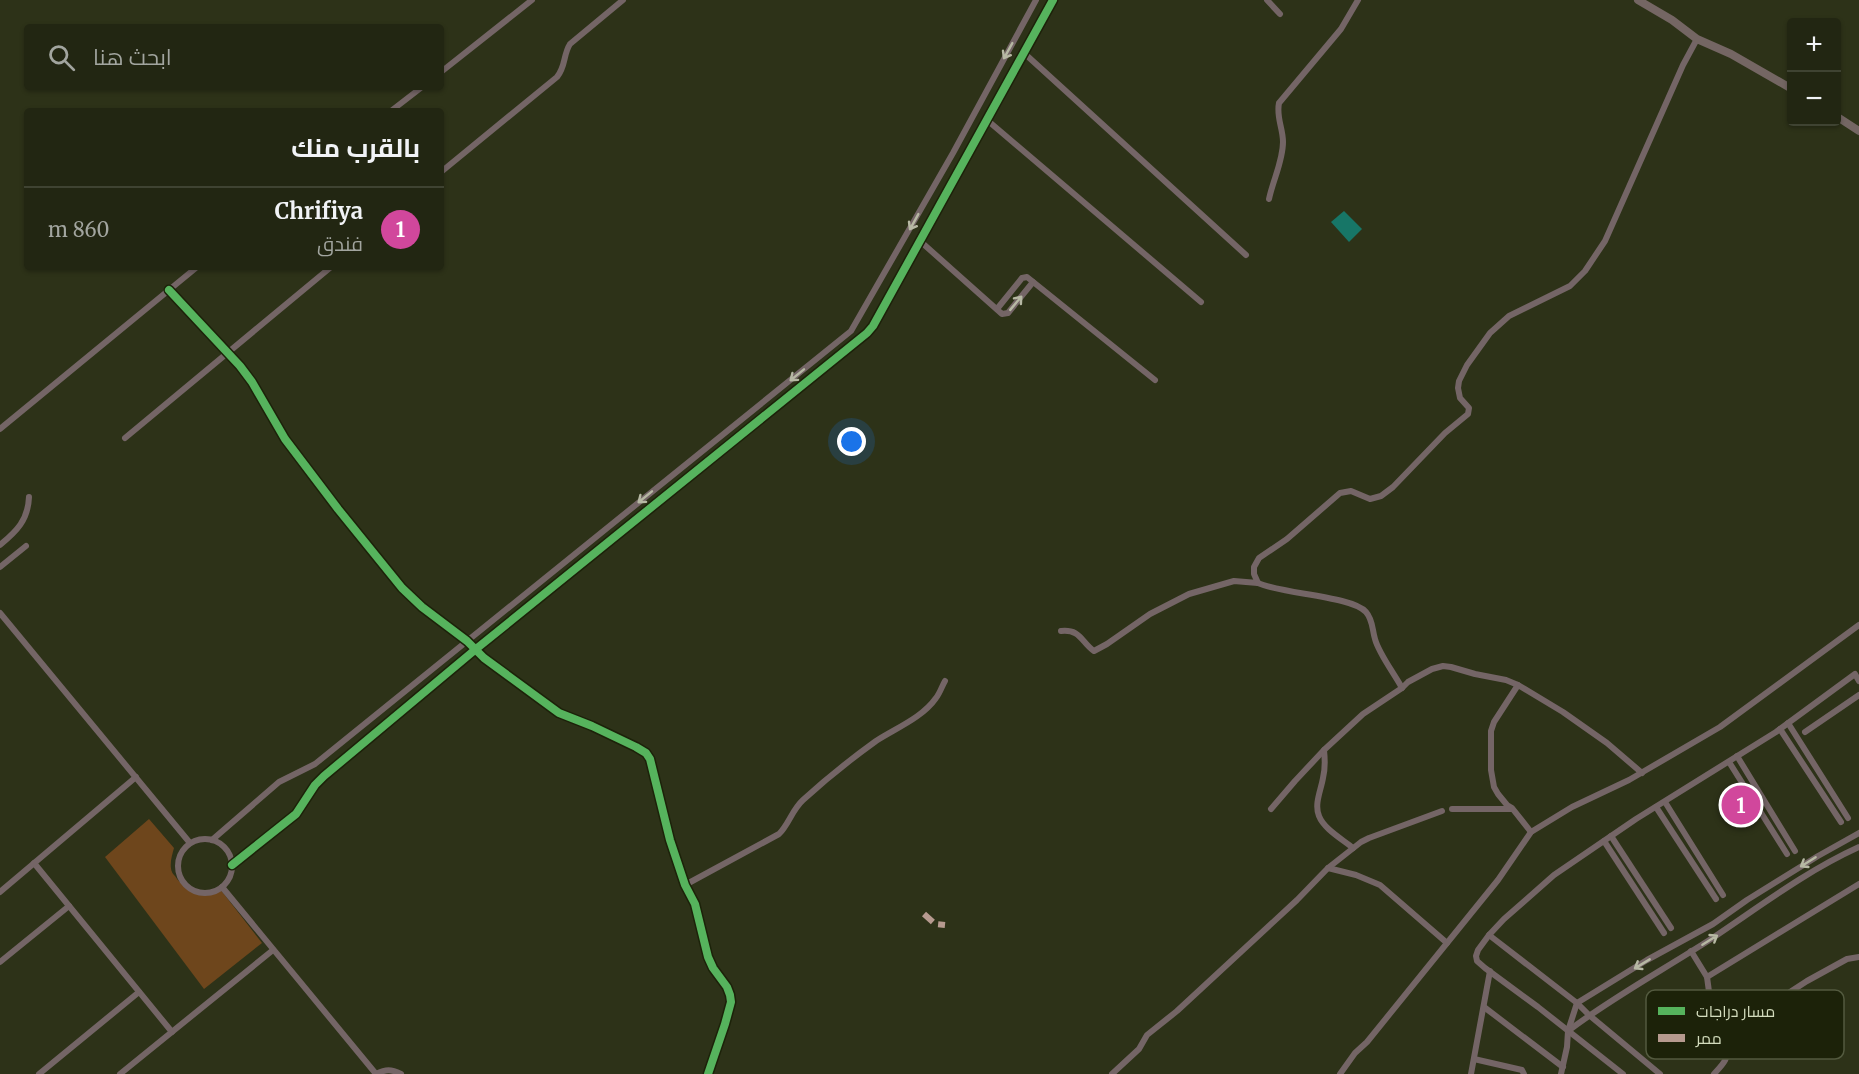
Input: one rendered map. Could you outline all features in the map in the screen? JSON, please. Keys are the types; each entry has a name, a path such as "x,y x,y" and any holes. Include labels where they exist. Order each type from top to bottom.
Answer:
{"main road":[{"path":"1638,0 1697,39 1731,54 1787,87"},
{"path":"1841,119 1859,131"}],"street":[{"path":"444,70 532,0"},
{"path":"444,170 557,76 562,70 565,52 570,44 623,0"},
{"path":"212,840 279,782 311,767 851,331 1036,0"},
{"path":"232,865 296,813 318,781 476,649 867,333 873,326 1053,0"},
{"path":"1266,0 1280,14"},
{"path":"1269,199 1283,141 1278,117 1279,103 1341,29 1358,0"},
{"path":"1258,583 1254,567 1259,558 1287,539 1340,493 1347,491 1373,499 1398,483 1445,433 1467,414 1468,408 1458,393 1459,381 1467,365 1490,333 1509,316 1570,286 1585,271 1612,227 1683,65 1697,39"},
{"path":"1024,53 1246,255"},
{"path":"395,108 418,90"},
{"path":"987,120 1201,302"},
{"path":"920,241 1002,314 1008,313 1033,282"},
{"path":"0,429 193,270"},
{"path":"125,438 327,270"},
{"path":"997,309 1022,278 1027,277 1155,380"},
{"path":"170,290 228,352 252,382 285,439 402,588 484,657 559,713 592,726 646,753 653,766 663,815 685,885 696,904 708,957 730,995 731,1002 725,1024 708,1074"},
{"path":"0,545 17,531 22,523 29,506 29,497"},
{"path":"0,567 26,546"},
{"path":"1061,631 1070,630 1076,633 1094,651 1150,614 1188,594 1234,581 1258,583 1269,588 1341,601 1364,609 1371,620 1378,647 1402,688"},
{"path":"0,613 190,843"},
{"path":"1340,1074 1498,880 1531,832 1572,807 1642,773 1720,727 1859,625"},
{"path":"1271,809 1324,750 1364,714 1415,678 1443,666 1506,680 1518,685 1563,712 1607,743 1642,773"},
{"path":"1622,1074 1477,961 1476,956 1489,935 1504,919 1554,876 1611,836 1788,723 1855,674 1859,681"},
{"path":"685,885 779,834 788,825 801,802 847,762 920,714 936,698 945,681"},
{"path":"1518,685 1494,722 1490,761 1494,788 1531,832"},
{"path":"1805,732 1859,695"},
{"path":"1788,723 1848,818"},
{"path":"1779,729 1841,822"},
{"path":"1324,750 1324,776 1317,799 1318,816 1337,836 1353,848"},
{"path":"1737,756 1796,851"},
{"path":"1729,762 1787,854"},
{"path":"0,892 136,777"},
{"path":"1816,786 1825,780"},
{"path":"1665,802 1723,895"},
{"path":"1656,807 1716,899"},
{"path":"1452,809 1512,808"},
{"path":"1762,816 1771,810"},
{"path":"1112,1074 1139,1049 1147,1035 1177,1011 1297,900 1328,868 1353,848 1369,838 1442,811"},
{"path":"1484,1007 1562,1071 1568,1047 1568,1031 1577,1004 1647,960 1713,924 1818,856 1859,834"},
{"path":"1611,836 1671,928"},
{"path":"201,839 212,840 222,845 229,854 232,865 229,877 222,887 212,892 191,889 183,881 178,871 178,860 190,843 201,839"},
{"path":"1604,841 1664,933"},
{"path":"1568,1031 1589,1015 1832,859 1859,848"},
{"path":"1692,865 1701,859"},
{"path":"34,862 172,1032"},
{"path":"1328,868 1356,875 1380,885 1447,943"},
{"path":"1707,977 1859,884"},
{"path":"222,887 376,1074 384,1070 393,1070 401,1074"},
{"path":"1636,893 1644,888"},
{"path":"0,962 69,906"},
{"path":"1489,935 1577,1004 1660,1074"},
{"path":"120,1074 273,950"},
{"path":"1691,951 1707,977 1709,990"},
{"path":"1793,990 1847,959 1859,957"},
{"path":"1471,1074 1491,971"},
{"path":"39,1074 140,992"},
{"path":"1474,1059 1522,1070 1524,1074"},
{"path":"1714,1074 1726,1059"},
{"path":"1499,1074 1501,1065"}],"shaded area":[{"path":"149,819 174,848 171,866 172,873 177,879 187,888 197,892 220,889 262,943 204,989 105,857"}],"water":[{"path":"1344,211 1362,229 1349,242 1331,222"}],"marked path":[{"path":"924,914 935,924 945,925"}],"cycle path":[{"path":"232,865 296,814 315,785 324,776 476,649 867,333 873,326 1053,0"},
{"path":"169,290 240,366 252,382 285,439 402,588 422,607 467,641 484,658 559,713 592,726 646,753 650,759 670,840 685,885 695,904 708,957 730,995 731,1002 725,1024 708,1074"}],"place":[{"name":"Chrifiya","path":"1741,805"}]}
